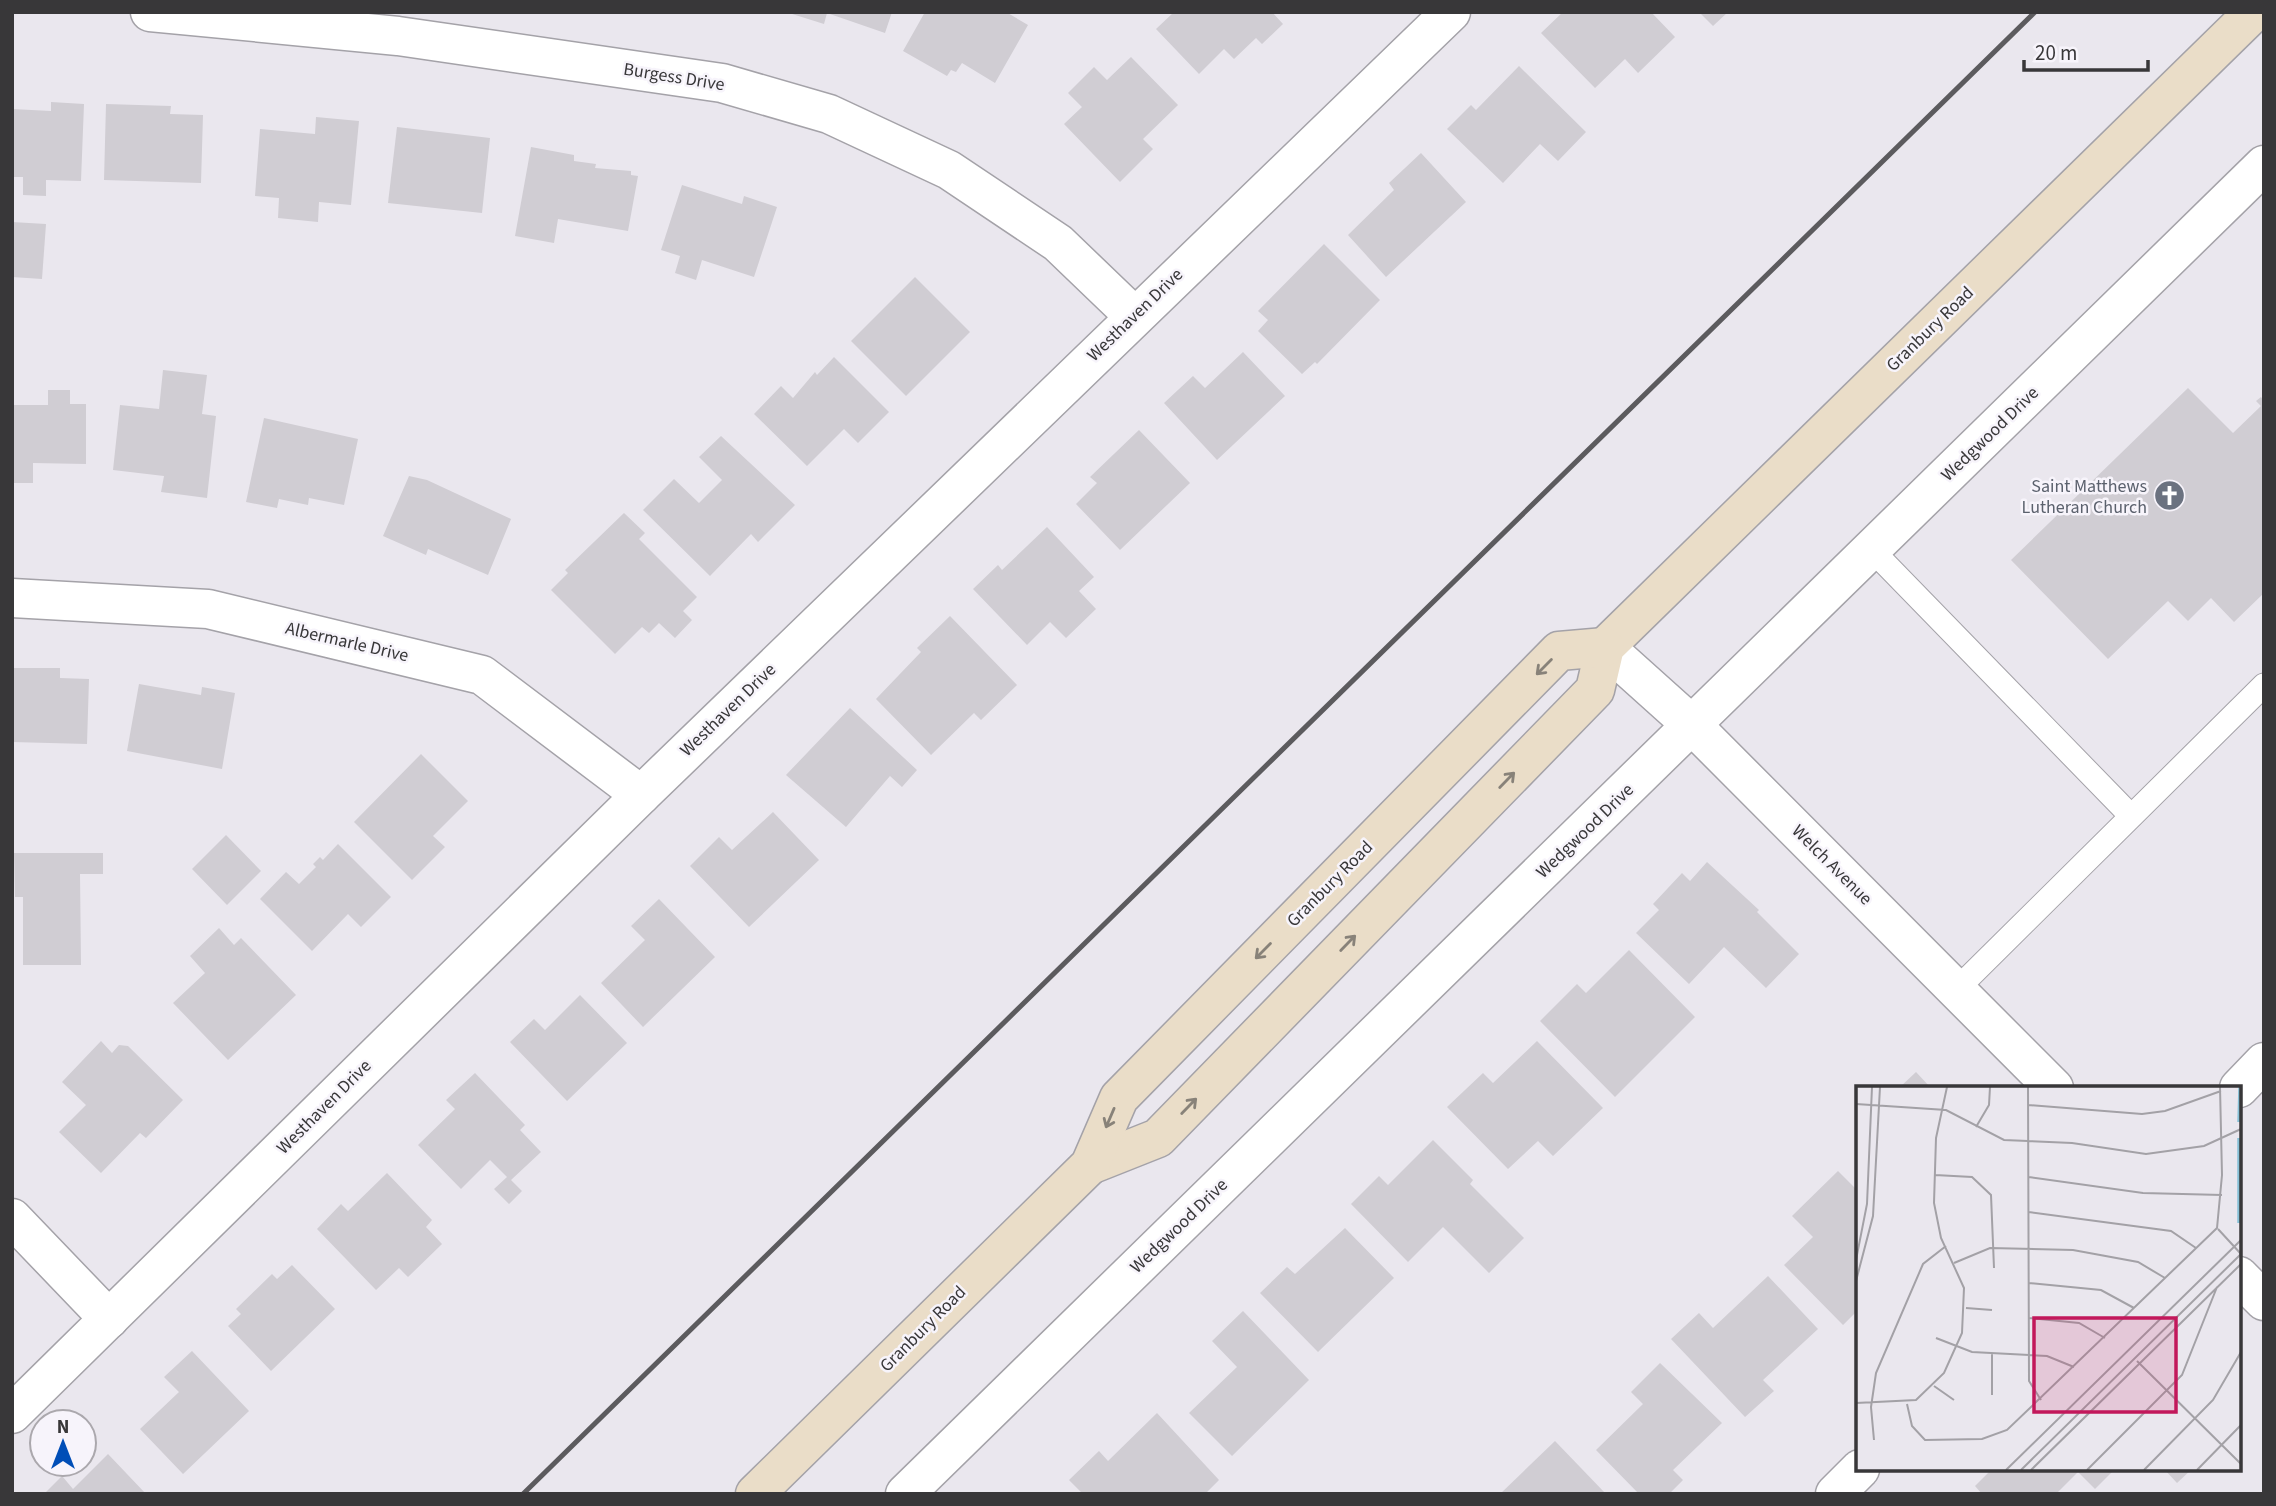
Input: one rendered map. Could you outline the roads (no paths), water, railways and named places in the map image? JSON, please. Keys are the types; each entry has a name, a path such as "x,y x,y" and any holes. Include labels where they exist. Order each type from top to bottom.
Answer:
{"main road":[{"name":"Granbury Road","path":"1090,1165 1158,1138 1595,690 1605,647 2254,12"},
{"name":"Granbury Road","path":"755,1494 1090,1165 1119,1098 1559,651 1605,647"}],"street":[{"name":"Burgess Drive","path":"150,12 398,36 722,83 829,114 950,170 1058,243 1134,316"},
{"name":"Westhaven Drive","path":"12,1414 641,794 1451,12"},
{"name":"Wedgwood Drive","path":"905,1494 2264,165"},
{"name":"Albermarle Drive","path":"12,598 208,609 482,675 641,794"},
{"name":"Welch Avenue","path":"1605,647 1693,726 2052,1086"},
{"path":"2241,1086 2264,1062"},
{"path":"12,1218 109,1320"},
{"path":"2241,1278 2264,1301"},
{"path":"1835,1494 1858,1471"}],"lane":[{"path":"1872,550 2131,816"},
{"path":"1956,990 2264,685"}],"railway":[{"path":"523,1494 2035,12"}],"place":[{"name":"Saint Matthews Lutheran Church","path":"2170,496"}]}
